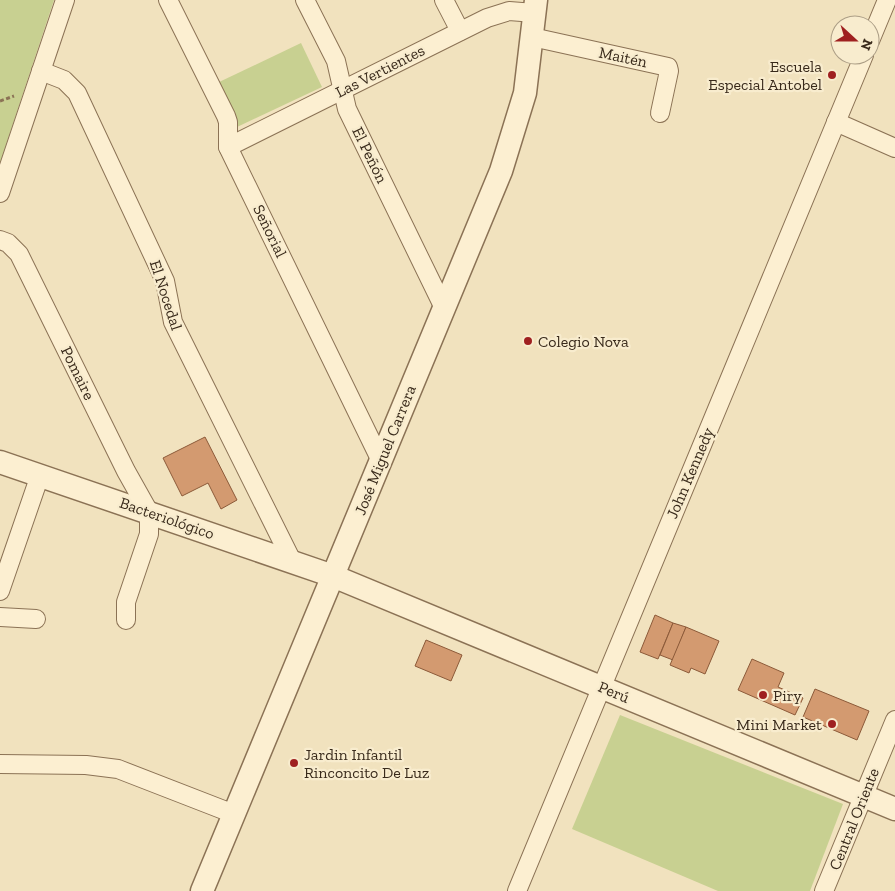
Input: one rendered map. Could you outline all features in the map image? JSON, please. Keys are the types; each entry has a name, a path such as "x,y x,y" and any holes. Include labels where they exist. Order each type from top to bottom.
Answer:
{"street":[{"path":"0,193 65,0"},
{"name":"Señorial","path":"168,0 226,116 228,122 228,147 381,461"},
{"name":"El Peñón","path":"305,0 336,61 347,109 444,308"},
{"path":"444,0 460,31"},
{"path":"880,17 887,0"},
{"name":"Las Vertientes","path":"228,147 498,13 535,6"},
{"name":"José Miguel Carrera","path":"202,891 512,140 525,93 535,6"},
{"name":"Maitén","path":"532,37 668,68 670,71 660,113"},
{"name":"John Kennedy","path":"517,891 860,65"},
{"name":"El Nocedal","path":"41,71 64,80 77,92 165,280 173,322 292,561"},
{"path":"836,122 895,148"},
{"name":"Pomaire","path":"0,240 8,244 19,254 126,471 149,512"},
{"name":"Bacteriológico","path":"0,462 333,576"},
{"path":"0,591 40,475"},
{"path":"126,620 126,602 149,534 149,512"},
{"name":"Perú","path":"333,576 895,808"},
{"path":"0,617 36,619"},
{"name":"Central Oriente","path":"824,891 895,720"},
{"path":"0,764 86,765 118,769 234,814"}],"green space":[{"path":"0,0 54,0 0,163"},
{"path":"301,43 322,87 237,127 217,83"},
{"path":"620,715 843,804 810,891 718,891 572,829"}],"building":[{"path":"205,437 237,500 221,509 208,483 182,496 163,458"},
{"path":"655,615 673,623 658,659 640,652"},
{"path":"673,623 686,627 673,660 660,655"},
{"path":"686,627 719,641 705,674 691,668 689,673 670,665"},
{"path":"426,640 462,655 451,681 415,666"},
{"path":"752,659 784,673 778,687 803,698 795,715 738,690"},
{"path":"815,689 869,711 857,740 803,717"}],"place":[{"name":"Escuela Especial Antobel","path":"832,75"},
{"name":"Colegio Nova","path":"528,341"},
{"name":"Piry","path":"763,695"},
{"name":"Mini Market","path":"832,724"},
{"name":"Jardin Infantil Rinconcito De Luz","path":"294,763"}]}
